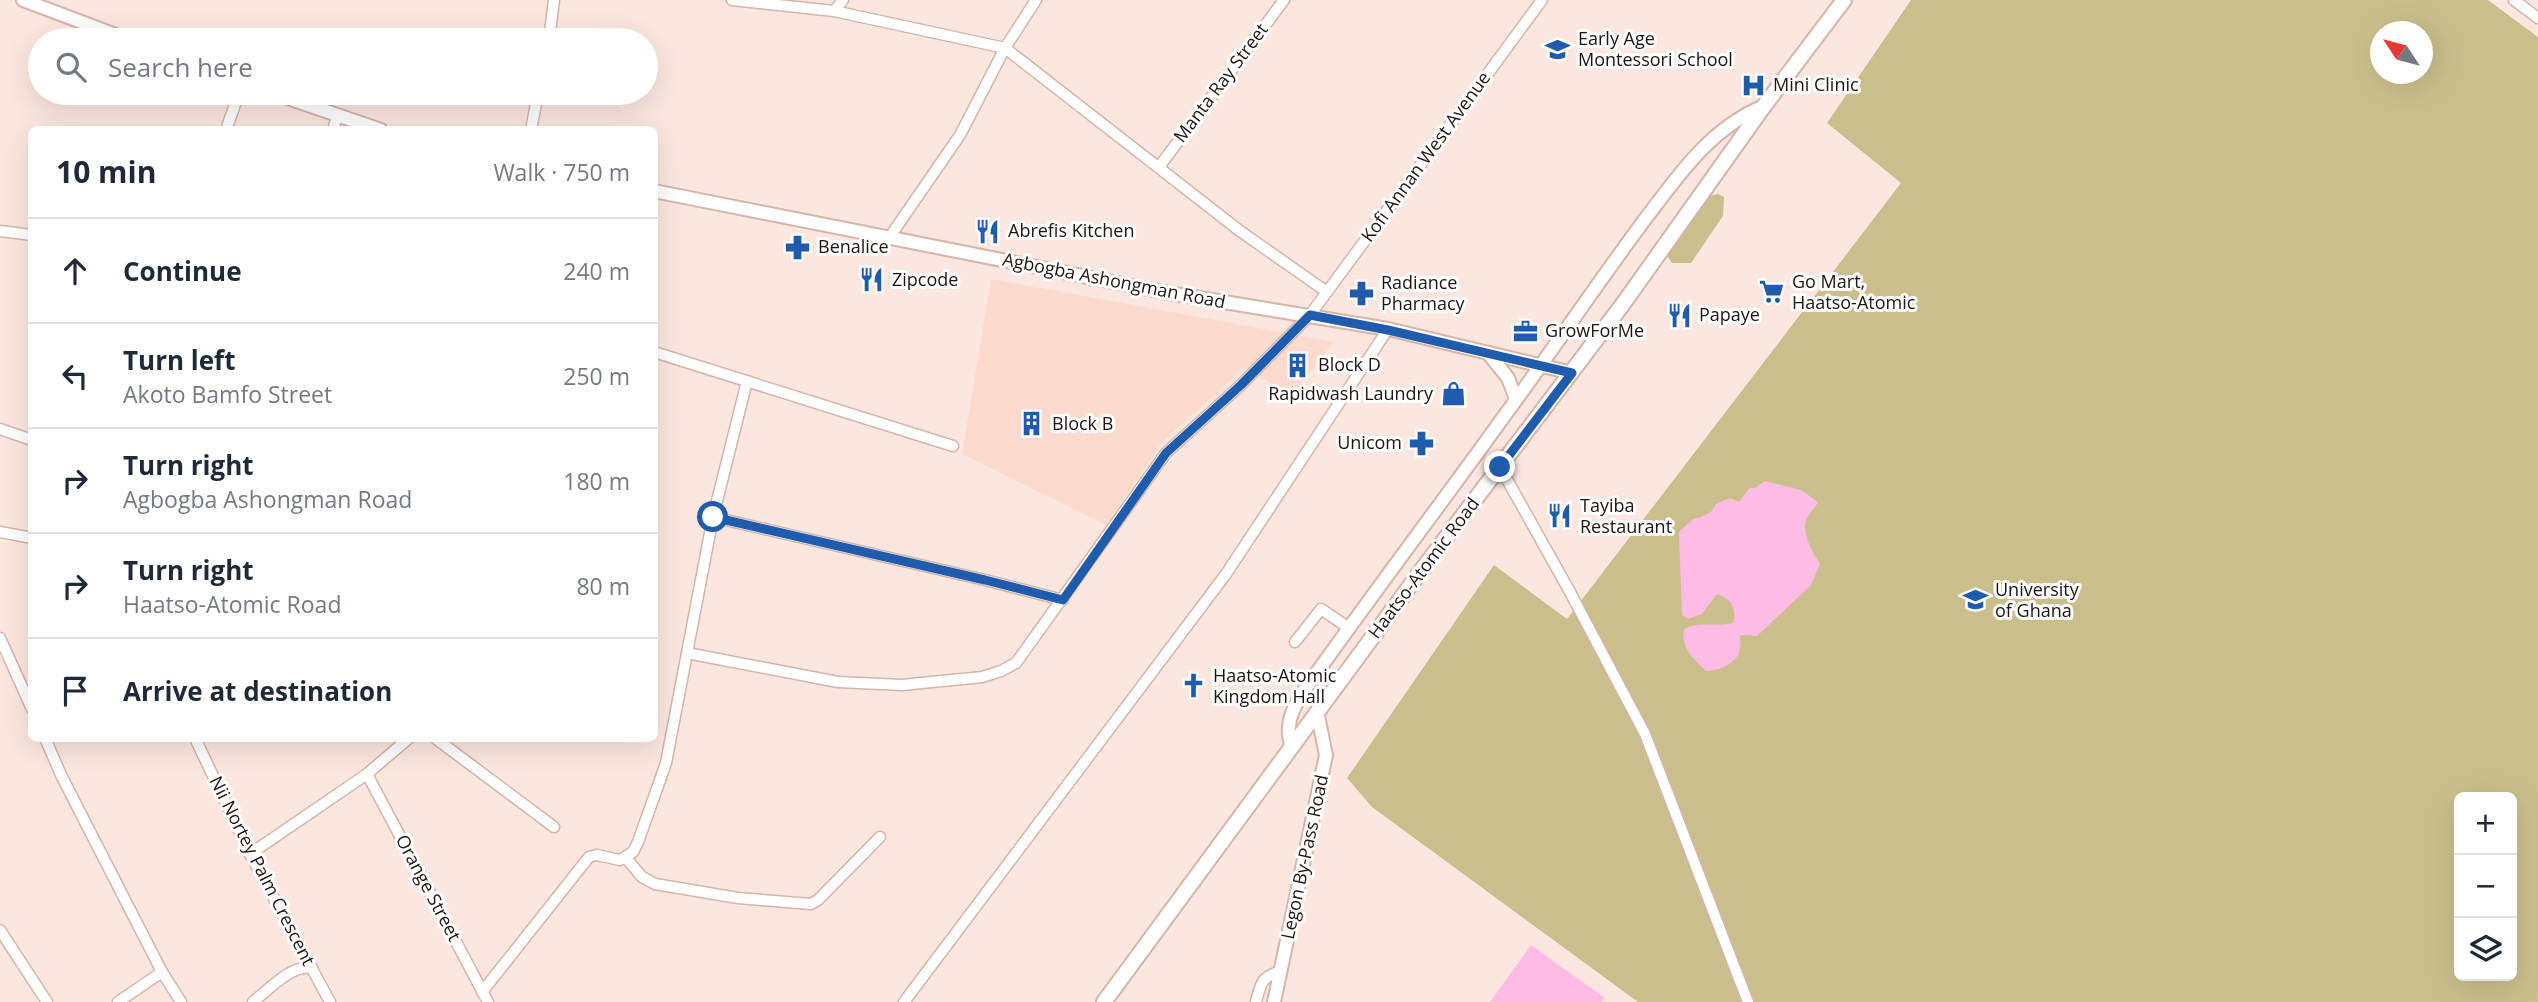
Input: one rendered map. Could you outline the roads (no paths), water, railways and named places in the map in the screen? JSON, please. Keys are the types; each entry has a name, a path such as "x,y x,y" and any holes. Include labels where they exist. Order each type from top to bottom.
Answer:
{"main road":[{"name":"Haatso-Atomic Road","path":"1104,1002 1317,711 1572,373 1764,106 1844,0"}],"street":[{"path":"23,0 97,28"},
{"path":"550,28 554,0"},
{"path":"732,0 834,11 1005,48 1240,231 1327,292"},
{"path":"834,11 843,0"},
{"path":"889,238 960,135 1005,48 1036,0"},
{"name":"Manta Ray Street","path":"1158,167 1284,0"},
{"name":"Kofi Annan West Avenue","path":"687,653 838,682 902,685 982,677 1016,663 1166,453 1241,385 1310,315 1542,0"},
{"path":"2514,0 2538,18"},
{"path":"227,126 235,105"},
{"path":"306,105 368,126"},
{"path":"532,126 536,105"},
{"path":"1292,746 1288,737 1288,726 1294,706 1619,255 1688,162 1722,131 1749,112 1764,106"},
{"path":"334,126 337,116"},
{"name":"Agbogba Ashongman Road","path":"658,193 1163,292 1388,330 1572,373"},
{"path":"0,231 28,234"},
{"path":"904,1002 1226,574 1388,330"},
{"path":"658,353 953,446"},
{"path":"1488,353 1508,378 1516,399"},
{"path":"482,992 589,857 597,855 620,860 634,852 666,763 713,517 747,381"},
{"path":"0,429 28,439"},
{"path":"1500,467 1645,734 1748,1002"},
{"path":"713,517 1063,600"},
{"path":"0,532 28,537"},
{"path":"1295,642 1321,609 1349,628"},
{"path":"0,638 28,700"},
{"name":"Legon By-Pass Road","path":"1274,1002 1326,755 1317,711"},
{"path":"46,742 162,972 181,1002"},
{"name":"Nii Nortey Palm Crescent","path":"197,742 250,854 330,1002"},
{"path":"250,854 367,774 405,742"},
{"path":"440,742 554,827"},
{"name":"Orange Street","path":"367,774 488,1002"},
{"path":"626,858 642,877 655,884 738,898 811,904 880,837"},
{"path":"0,930 47,1002"},
{"path":"253,1002 294,971 305,967 312,968"},
{"path":"1256,1002 1263,979 1281,971"},
{"path":"118,1002 162,972"}],"place":[{"name":"Early Age Montessori School","path":"1558,49"},
{"name":"Mini Clinic","path":"1753,85"},
{"name":"Abrefis Kitchen","path":"988,231"},
{"name":"Benalice","path":"798,247"},
{"name":"Zipcode","path":"872,280"},
{"name":"Go Mart, Haatso-Atomic","path":"1772,292"},
{"name":"Radiance Pharmacy","path":"1361,293"},
{"name":"Papaye","path":"1679,315"},
{"name":"GrowForMe","path":"1525,331"},
{"name":"Block D","path":"1298,365"},
{"name":"Rapidwash Laundry","path":"1453,394"},
{"name":"Block B","path":"1032,424"},
{"name":"Unicom","path":"1422,443"},
{"name":"Tayiba Restaurant","path":"1560,516"},
{"name":"University of Ghana","path":"1975,600"},
{"name":"Haatso-Atomic Kingdom Hall","path":"1193,686"}]}
